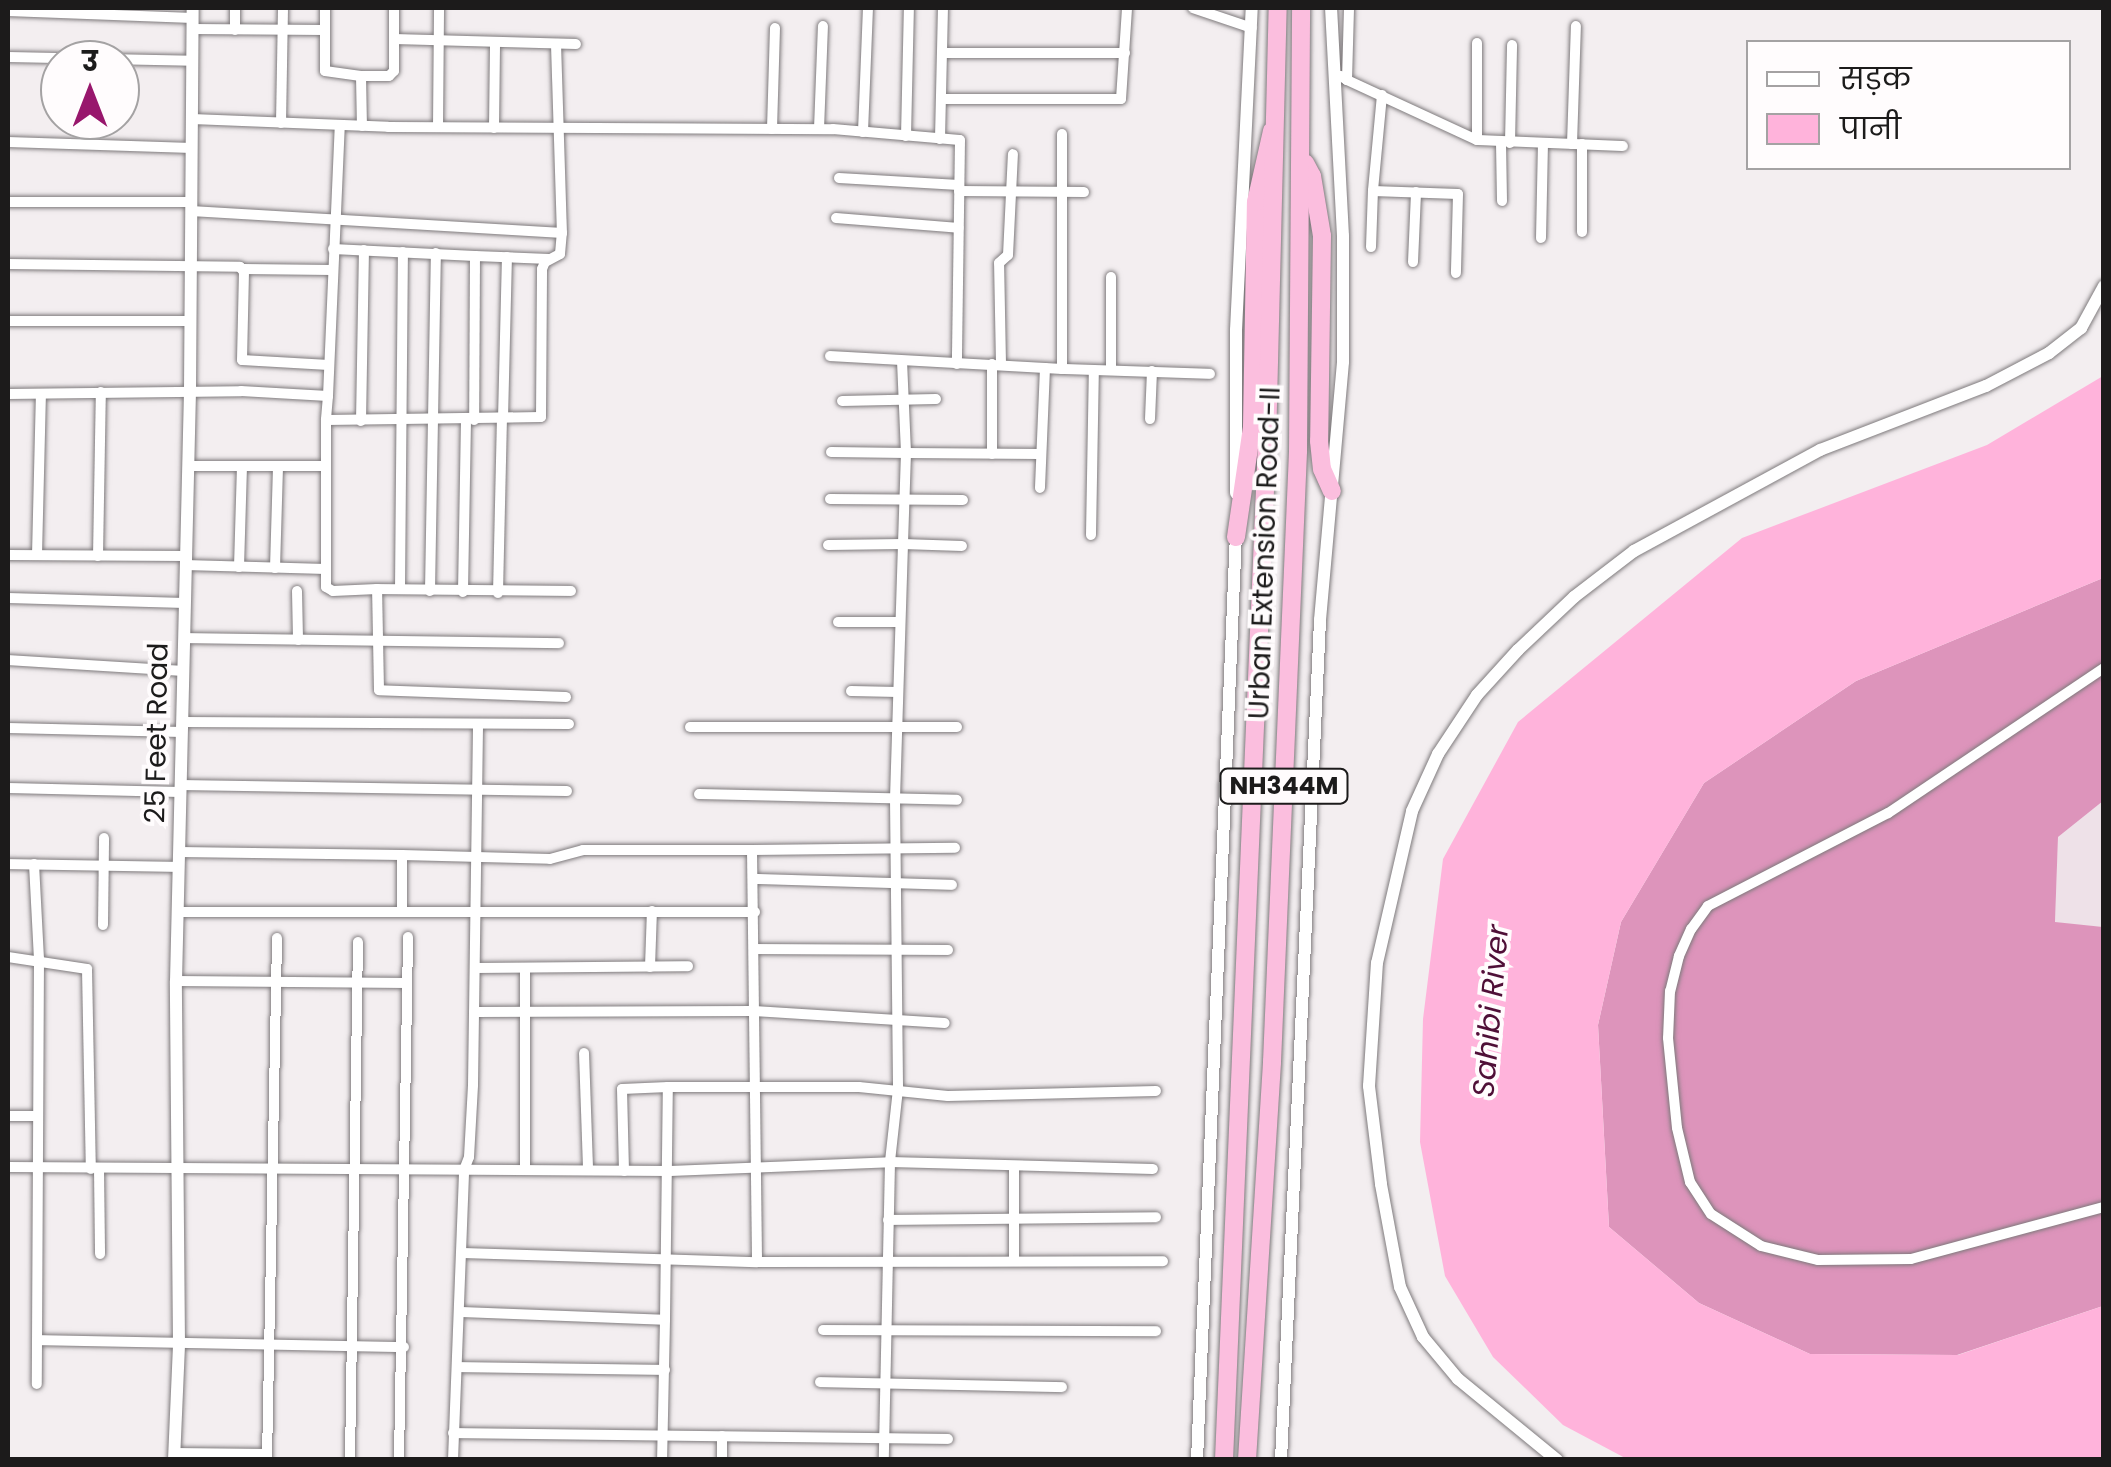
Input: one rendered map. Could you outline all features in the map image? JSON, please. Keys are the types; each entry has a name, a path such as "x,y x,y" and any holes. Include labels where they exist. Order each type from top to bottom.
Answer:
{"highway":[{"name":"Urban Extension Road-II","path":"1224,1460 1278,116 1278,8"},
{"name":"Urban Extension Road-II","path":"1247,1460 1272,1062 1298,471 1301,8"},
{"path":"1236,538 1252,427 1256,202 1263,155 1278,116"},
{"path":"1302,159 1312,176 1322,236 1319,441 1322,469 1332,491"}],"street":[{"path":"235,8 235,30"},
{"path":"281,123 283,8"},
{"path":"325,8 326,71 362,76 392,74 394,8"},
{"path":"438,128 439,8"},
{"path":"863,132 868,8"},
{"path":"906,136 909,8"},
{"path":"940,139 942,8"},
{"path":"941,100 1120,99 1127,8"},
{"path":"1193,8 1252,28"},
{"path":"1197,1460 1236,538 1236,330 1252,8"},
{"path":"1281,1460 1320,620 1343,362 1343,236 1331,70 1331,8"},
{"path":"1347,80 1349,8"},
{"path":"8,12 192,18 235,30 325,30"},
{"name":"25 Feet Road","path":"174,1456 179,1344 176,980 190,390 192,18"},
{"path":"819,129 823,26"},
{"path":"1576,26 1582,232"},
{"path":"772,129 775,28"},
{"path":"394,39 576,44"},
{"path":"494,128 495,42"},
{"path":"1477,43 1477,140"},
{"path":"326,420 539,420 543,414 542,269 560,254 562,232 556,44"},
{"path":"1502,201 1512,45"},
{"path":"942,53 1125,53"},
{"path":"8,57 192,61"},
{"path":"1331,70 1477,140 1623,146"},
{"path":"362,76 362,126"},
{"path":"1371,246 1382,95"},
{"path":"192,119 438,128 819,129 960,140 956,364"},
{"path":"340,125 326,420 328,589 571,591"},
{"path":"1062,134 1062,369"},
{"path":"8,142 192,148"},
{"path":"1542,238 1543,144"},
{"path":"992,454 999,263 1008,255 1014,154"},
{"path":"839,178 1012,192 1084,192"},
{"path":"1373,191 1456,192 1460,197 1456,273"},
{"path":"1413,262 1416,192"},
{"path":"8,202 192,207 334,220 562,232"},
{"path":"836,218 959,228"},
{"path":"333,249 551,259"},
{"path":"362,420 364,250"},
{"path":"400,589 403,252"},
{"path":"430,590 436,253"},
{"path":"463,592 475,256"},
{"path":"498,593 506,257"},
{"path":"8,264 332,270"},
{"path":"243,269 242,360 329,365"},
{"path":"1111,370 1112,278"},
{"path":"1557,1460 1458,1379 1423,1337 1400,1287 1381,1184 1369,1086 1377,962 1412,811 1438,754 1477,695 1518,650 1574,597 1634,551 1820,450 1970,393 2049,353 2081,328 2104,286"},
{"path":"8,320 191,321"},
{"path":"830,356 1210,374"},
{"path":"884,1460 890,1162 898,1089 894,848 906,453 902,361"},
{"path":"1040,488 1045,368"},
{"path":"1090,535 1094,370"},
{"path":"1150,419 1152,371"},
{"path":"8,394 190,390 328,396"},
{"path":"98,556 101,392"},
{"path":"37,556 41,394"},
{"path":"842,401 936,398"},
{"path":"831,452 1040,454"},
{"path":"188,466 326,466"},
{"path":"239,566 242,466"},
{"path":"275,568 278,466"},
{"path":"830,499 963,500"},
{"path":"828,545 962,546"},
{"path":"8,555 326,569"},
{"path":"377,589 378,686 382,692 566,698"},
{"path":"297,590 298,640"},
{"path":"8,598 184,603"},
{"path":"838,622 900,622"},
{"path":"184,638 559,644"},
{"path":"8,660 183,671"},
{"path":"2104,668 1888,813 1708,906 1690,929 1679,956 1670,991 1668,1038 1677,1128 1690,1182 1710,1214 1760,1246 1818,1260 1911,1259 2104,1206"},
{"path":"851,691 898,692"},
{"path":"453,1460 474,1012 478,724"},
{"path":"8,728 569,724"},
{"path":"690,726 957,727"},
{"path":"8,788 566,790"},
{"path":"699,794 957,800"},
{"path":"103,925 104,838"},
{"path":"8,864 104,865 179,859 402,855 550,859 583,850 954,848"},
{"path":"752,850 756,879 752,1084 757,1262"},
{"path":"402,855 402,909"},
{"path":"34,864 39,959 37,1384"},
{"path":"756,879 952,885"},
{"path":"650,967 652,911"},
{"path":"177,912 755,912"},
{"path":"399,1460 404,1347 408,936"},
{"path":"174,1456 267,1457 276,1170 277,938"},
{"path":"350,1460 358,1171 358,942"},
{"path":"754,949 948,950"},
{"path":"8,968 8,957 39,959 83,965 91,978 100,1254"},
{"path":"475,968 688,966"},
{"path":"525,968 525,1169"},
{"path":"176,980 407,983"},
{"path":"474,1012 754,1011 945,1023"},
{"path":"584,1053 588,1170"},
{"path":"624,1171 622,1089 752,1084 1020,1096 1156,1092"},
{"path":"662,1460 670,1171 668,1087"},
{"path":"8,1116 36,1116"},
{"path":"8,1167 670,1171 890,1162 1153,1169"},
{"path":"1014,1166 1014,1258"},
{"path":"888,1220 1156,1216"},
{"path":"463,1253 757,1262 888,1258 1163,1261"},
{"path":"460,1312 665,1320"},
{"path":"823,1330 1156,1331"},
{"path":"37,1340 404,1347"},
{"path":"457,1367 665,1370"},
{"path":"820,1382 1062,1386"},
{"path":"452,1433 948,1439"},
{"path":"722,1436 722,1460"}],"shaded area":[{"path":"2103,578 2103,801 2058,837 2055,922 2103,927 2103,1306 1957,1355 1810,1354 1699,1303 1609,1227 1598,1025 1621,922 1704,783 1856,681"},
{"path":"2103,801 2103,927 2055,923 2058,837"}],"water":[{"name":"Sahibi River","path":"2103,376 2103,578 1856,681 1704,783 1621,922 1598,1025 1609,1227 1699,1303 1810,1354 1958,1355 2103,1306 2103,1459 1627,1459 1563,1425 1493,1357 1445,1276 1420,1142 1423,1019 1443,859 1518,722 1742,538 1987,445"}]}
